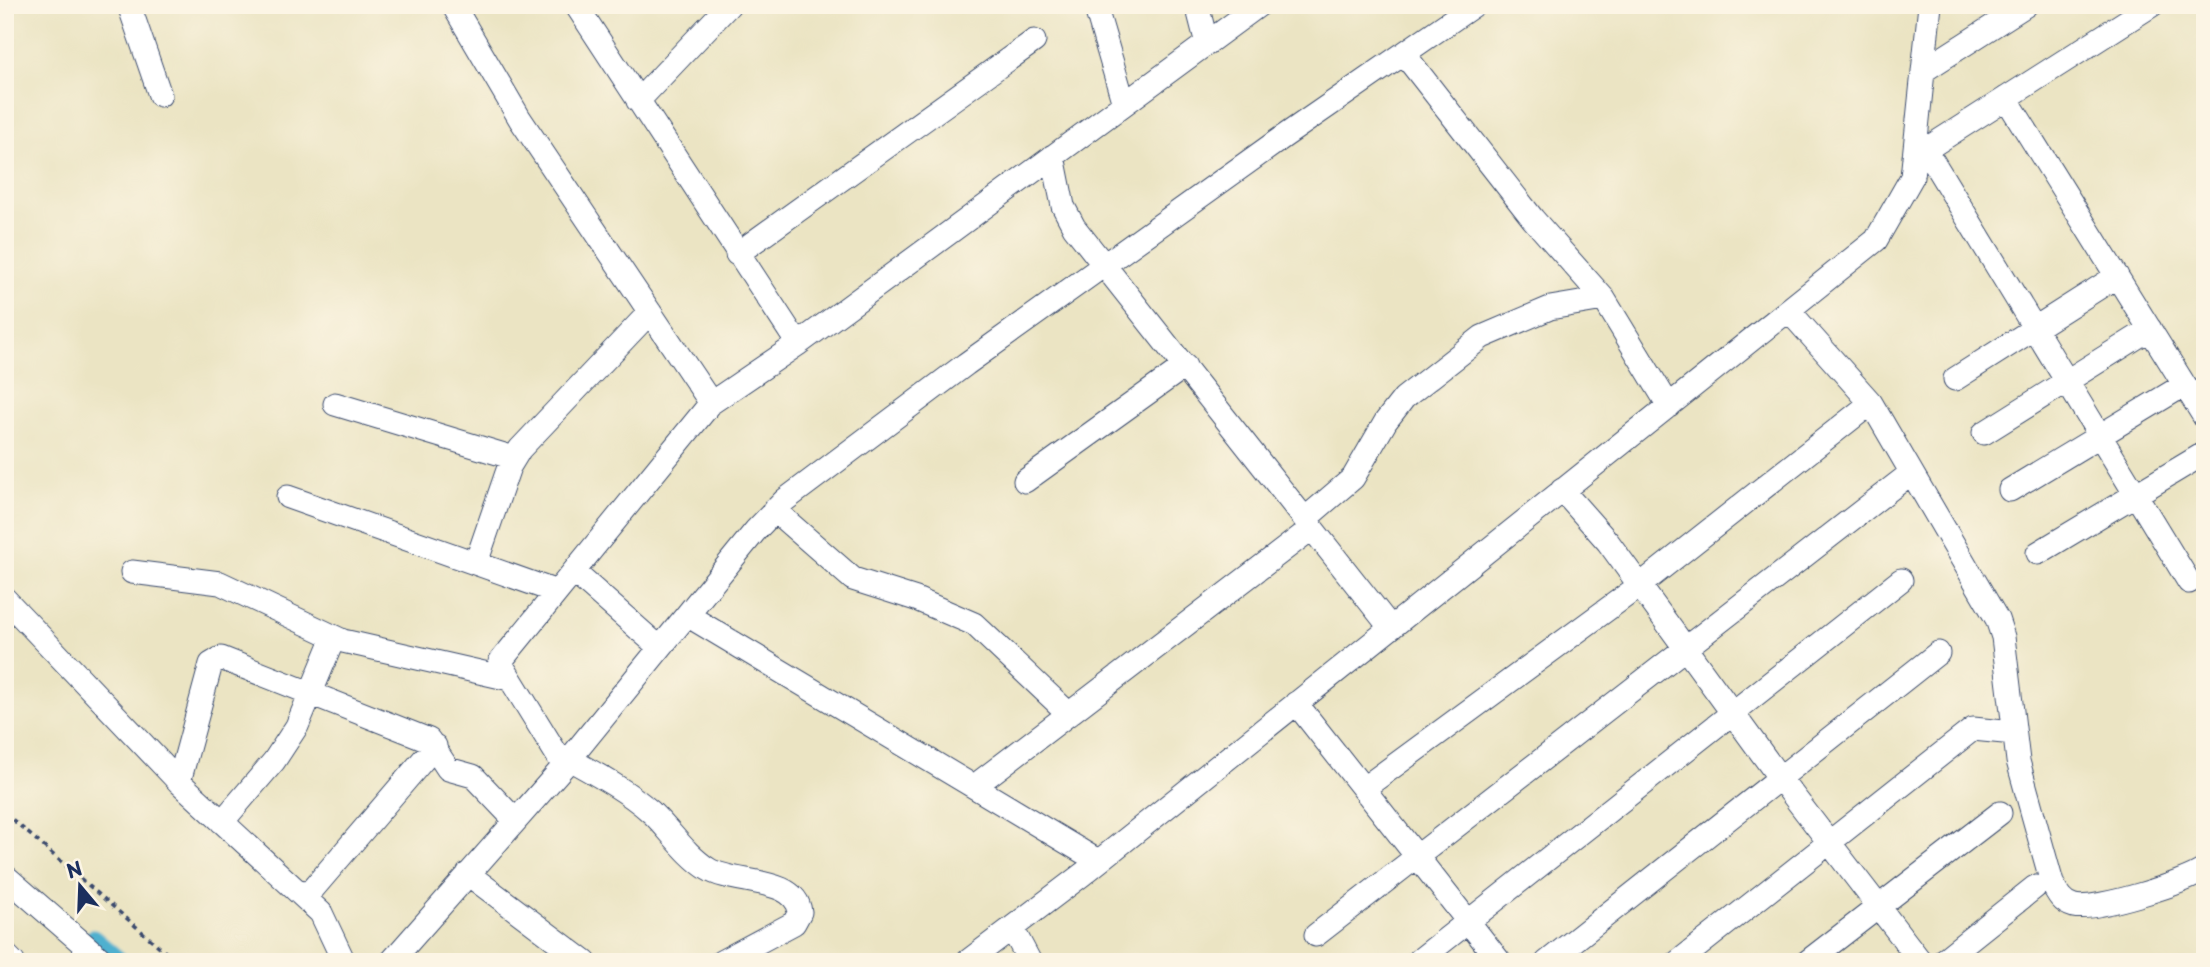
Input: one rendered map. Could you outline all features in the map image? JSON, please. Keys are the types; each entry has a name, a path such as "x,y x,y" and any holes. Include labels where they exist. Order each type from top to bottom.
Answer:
{"street":[{"path":"129,5 160,95"},
{"path":"453,5 520,119 711,403"},
{"path":"576,5 798,344"},
{"path":"638,101 729,5"},
{"path":"1095,5 1124,104"},
{"path":"1197,5 1206,44"},
{"path":"721,962 794,923 800,912 795,898 784,889 710,871 645,807 606,779 567,763 500,662 711,403 798,344 1259,5"},
{"path":"391,962 567,763 774,510 966,363 1474,5"},
{"path":"967,962 1098,861 1876,240 1912,177 1920,154 1923,71 1930,5"},
{"path":"1923,71 2026,5"},
{"path":"1920,154 2152,5"},
{"path":"737,254 1034,41"},
{"path":"1404,54 1533,219 1604,299 1669,406"},
{"path":"2006,98 2205,418"},
{"path":"1920,154 2035,329 2189,582"},
{"path":"1053,156 1067,216 1390,627"},
{"path":"1955,379 2117,276"},
{"path":"976,785 1309,523 1353,478 1386,421 1404,398 1482,337 1550,308 1604,299"},
{"path":"1789,311 1871,403 2001,628 2018,761 2052,883 2067,904 2092,906 2179,883 2205,869"},
{"path":"476,563 514,458 650,312"},
{"path":"1984,433 2150,330"},
{"path":"1025,481 1185,366"},
{"path":"2010,490 2184,385"},
{"path":"1364,788 1639,586 1871,403"},
{"path":"335,404 514,458"},
{"path":"2038,553 2205,453"},
{"path":"1316,935 1911,473"},
{"path":"1562,490 1608,542 1732,714 1921,962"},
{"path":"288,497 557,592"},
{"path":"774,510 853,579 916,599 974,624 1069,714"},
{"path":"132,572 220,583 334,637 510,679"},
{"path":"574,572 660,648"},
{"path":"1417,962 1901,580"},
{"path":"5,599 179,782 306,897 321,914 344,962"},
{"path":"687,615 976,785 1098,861"},
{"path":"222,822 274,761 297,726 334,637"},
{"path":"1547,962 1938,653"},
{"path":"179,782 211,664 214,659 221,659 429,740 448,769 473,776 515,820"},
{"path":"1296,703 1500,962"},
{"path":"1678,962 1973,729 2014,733"},
{"path":"306,897 435,746"},
{"path":"1807,962 2000,813"},
{"path":"468,874 585,962"},
{"path":"5,876 104,962"},
{"path":"1941,962 2035,887"},
{"path":"1012,928 1030,962"},
{"path":"5,954 13,962"}],"path":[{"path":"5,813 177,962"}],"waterway":[{"path":"93,939 120,962"}]}
